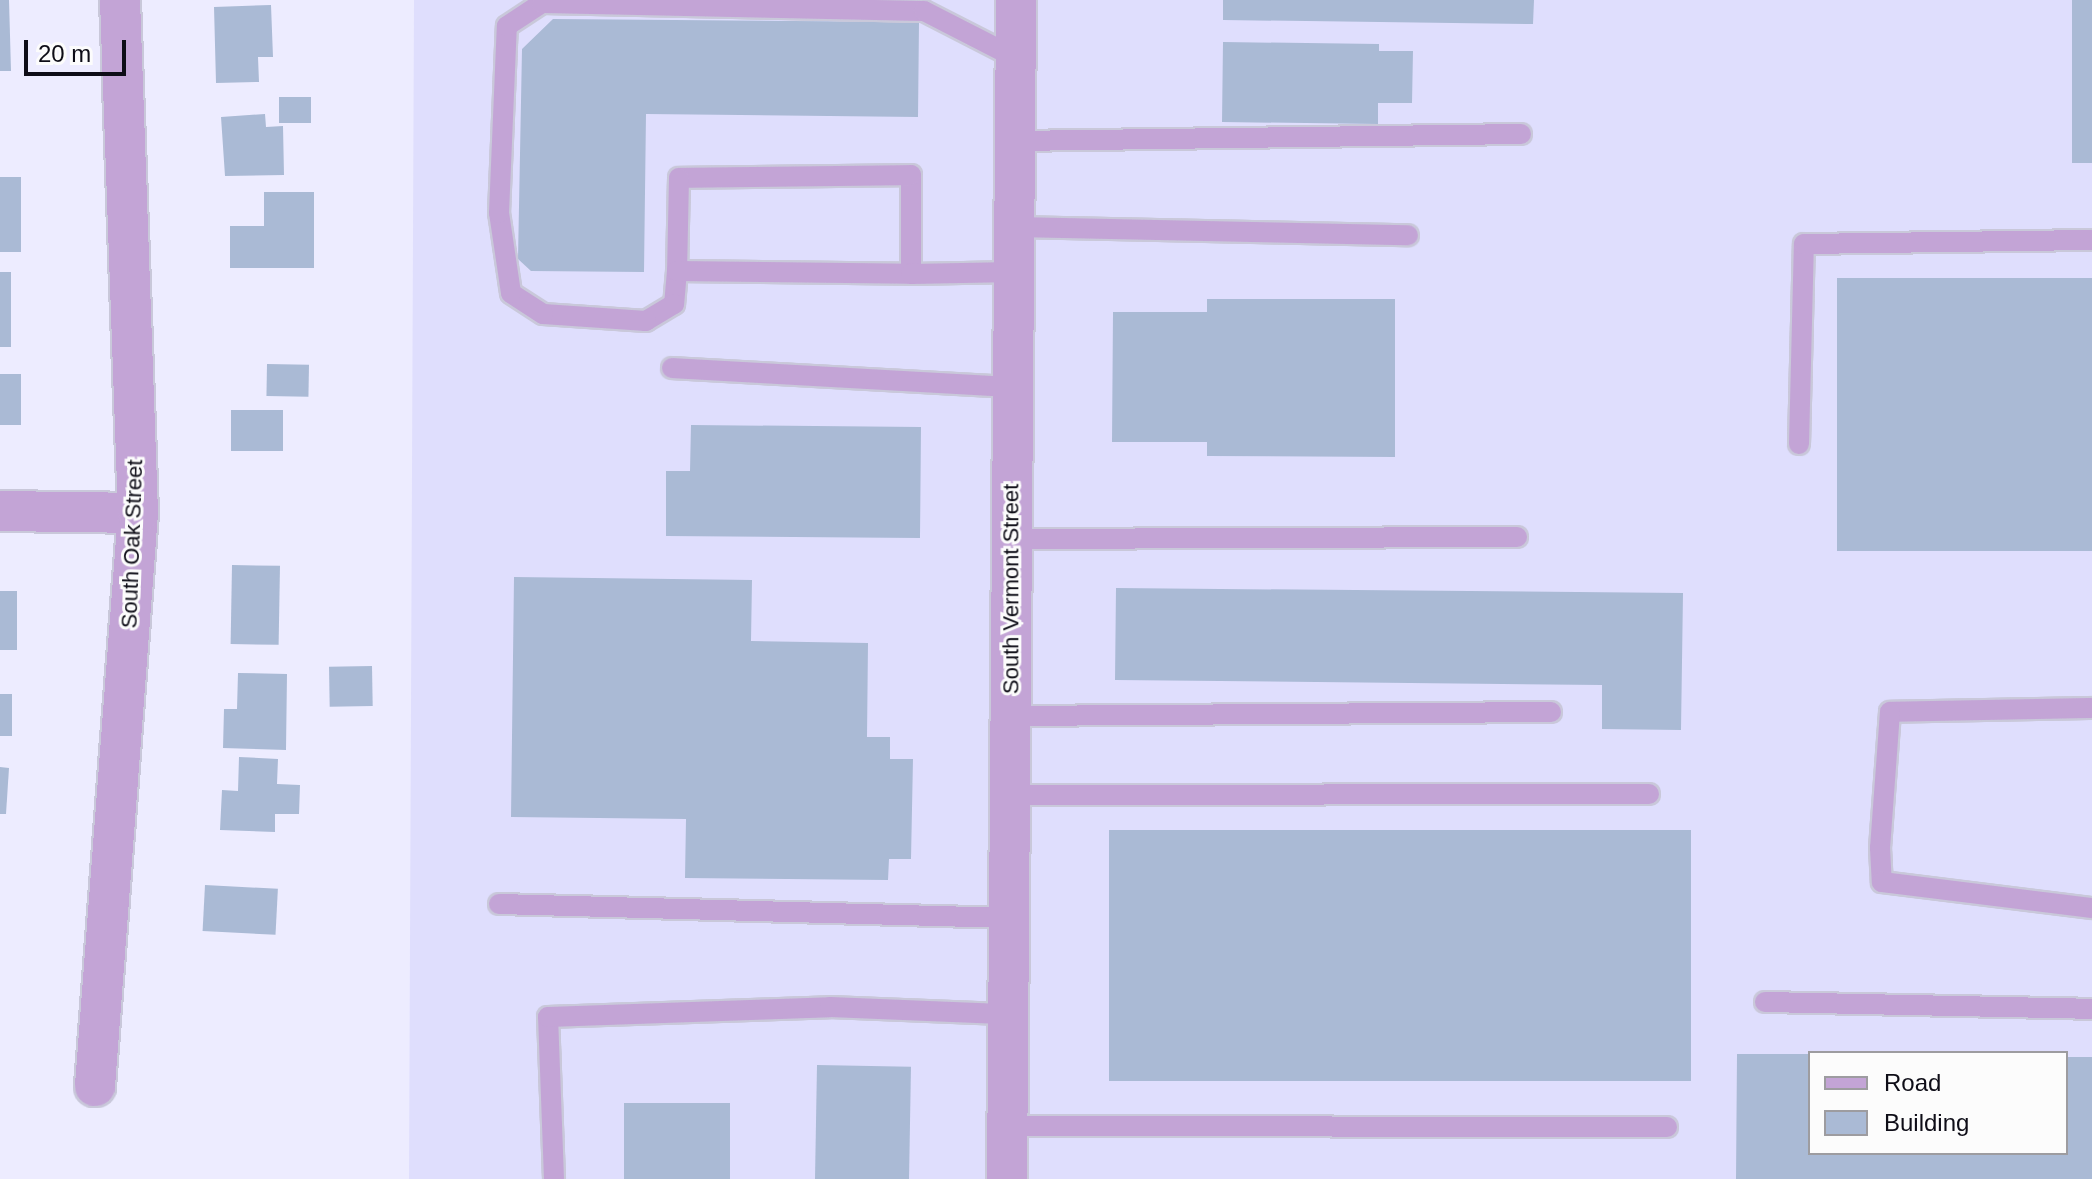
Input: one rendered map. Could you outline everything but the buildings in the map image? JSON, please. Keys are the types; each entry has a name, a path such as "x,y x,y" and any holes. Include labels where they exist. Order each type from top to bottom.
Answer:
{"street":[{"name":"South Oak Street","path":"95,1086 138,513 120,0"},
{"name":"South Vermont Street","path":"1007,1179 1016,0"},
{"path":"0,511 138,513"}],"lane":[{"path":"911,274 911,175 679,178 674,304 646,321 543,314 511,293 499,213 507,26 542,3 924,11 1016,58"},
{"path":"1015,141 1521,134"},
{"path":"1014,227 1408,235"},
{"path":"1799,444 1804,244 2092,240"},
{"path":"677,271 1014,272"},
{"path":"672,368 1013,387"},
{"path":"1012,539 1517,537"},
{"path":"2092,708 1890,712 1880,848 1882,882 2092,908"},
{"path":"1010,716 1551,712"},
{"path":"1010,795 1649,794"},
{"path":"499,904 1009,918"},
{"path":"1765,1002 2092,1009"},
{"path":"554,1179 548,1017 830,1007 1008,1014"},
{"path":"1008,1126 1667,1127"}],"shaded area":[{"path":"414,0 2092,0 2092,1179 409,1179"}]}
